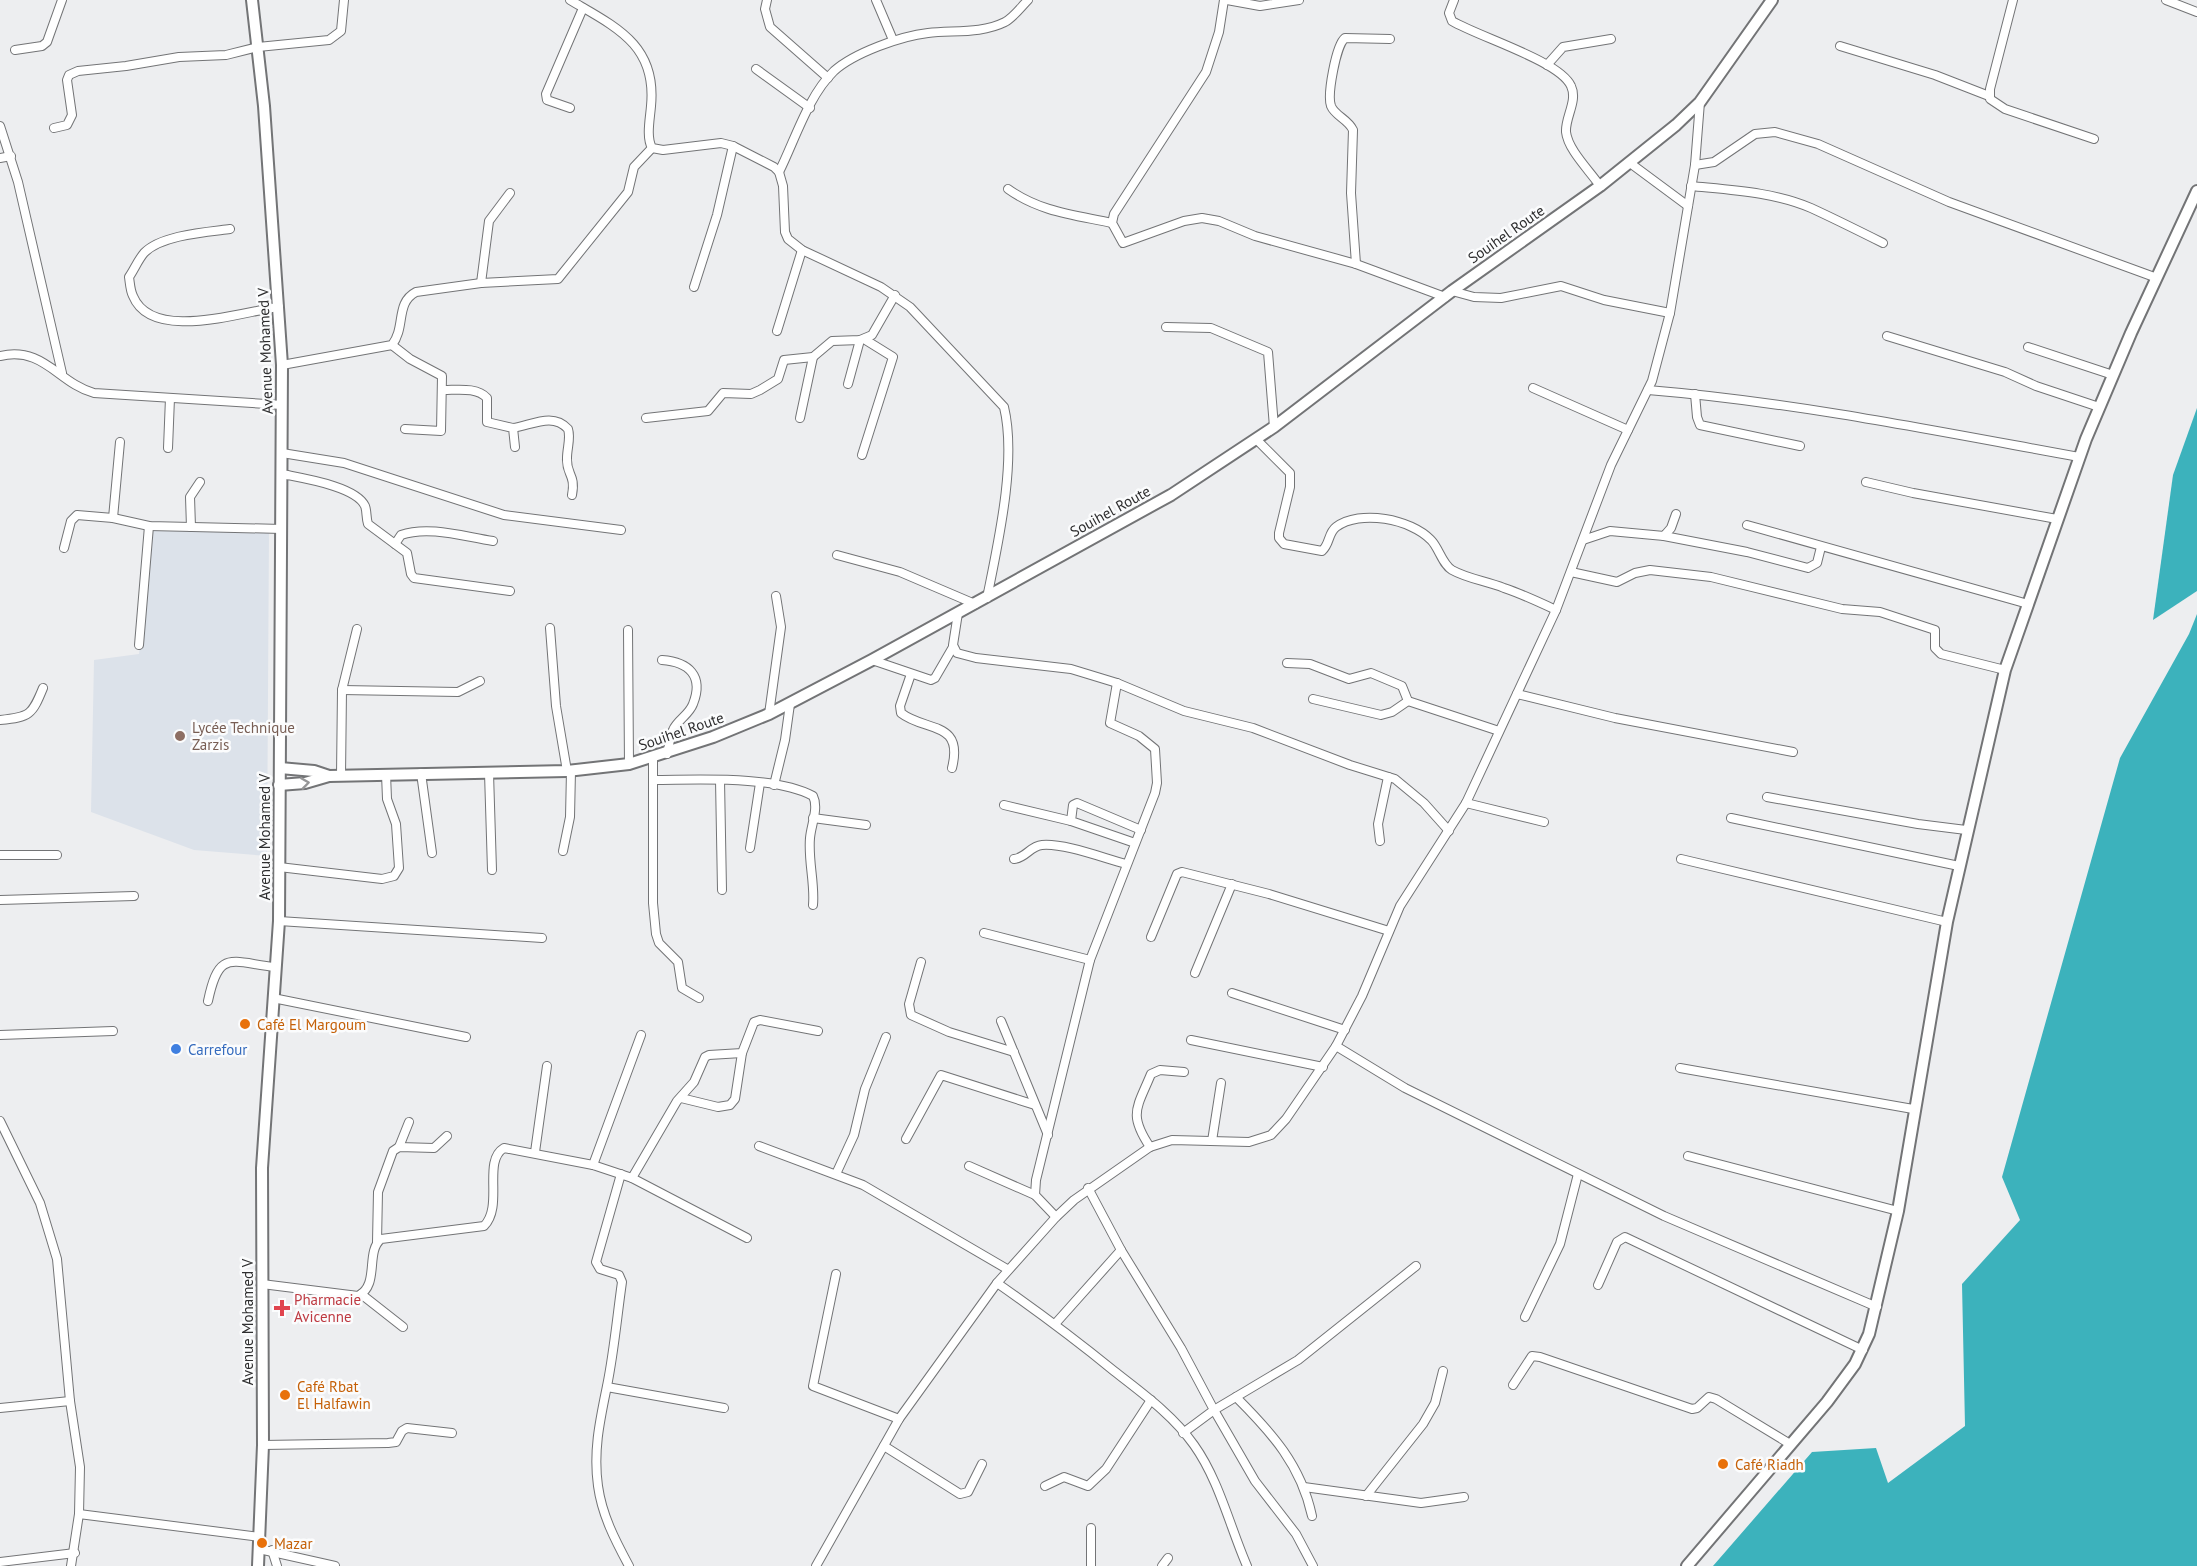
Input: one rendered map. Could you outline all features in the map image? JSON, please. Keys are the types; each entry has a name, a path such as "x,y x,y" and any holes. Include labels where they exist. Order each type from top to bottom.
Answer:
{"main road":[{"name":"Avenue Mohamed V","path":"252,0 264,101 282,366 279,921 262,1168 263,1445 258,1566"},
{"name":"Souihel Route","path":"335,776 569,771 629,764 653,758 790,704 987,598 1171,495 1274,427 1449,294 1600,186 1700,102 1772,0"},
{"path":"1687,1566 1827,1402 1863,1350 1877,1307 1898,1211 1913,1109 1947,922 1966,830 2005,670 2099,406 2197,191"},
{"path":"280,768 315,771 335,776"},
{"path":"279,785 305,783 335,776"}],"street":[{"path":"15,50 42,46 47,42 62,0"},
{"path":"54,128 67,125 72,115 67,80 69,75 78,71 179,57 226,55 258,46 335,38 342,27 344,0"},
{"path":"570,0 621,30 635,46 650,70 653,88 649,140 652,148"},
{"path":"767,0 765,9 770,27 828,78"},
{"path":"876,0 893,40"},
{"path":"987,598 1004,501 1007,420 1004,407 910,307 895,295 802,250 788,239 785,232 783,186 779,172 810,108 828,78 842,65 893,40 927,33 971,31 996,26 1007,21 1028,0"},
{"path":"1299,0 1260,6 1225,0 1219,32 1206,72 1114,214 1113,223 1123,243 1184,221 1202,218 1219,221 1255,236 1356,264 1449,294 1501,297 1561,286 1604,300 1670,313"},
{"path":"1454,0 1449,16 1455,23 1547,65 1565,77 1572,88 1572,101 1566,128 1567,138 1600,186"},
{"path":"2013,0 1989,96 1991,101 2005,109 2094,139"},
{"path":"2166,0 2197,12"},
{"path":"570,108 548,100 546,94 583,8"},
{"path":"1356,264 1351,193 1353,130 1350,123 1331,106 1337,49 1346,38 1390,39"},
{"path":"1547,65 1559,49 1566,45 1611,39"},
{"path":"1840,46 1928,72 1989,96"},
{"path":"756,69 810,108"},
{"path":"816,1566 900,1419 1007,1269 1056,1217 1089,1188 1150,1146 1173,1140 1249,1142 1271,1135 1286,1119 1336,1046 1400,906 1466,803 1556,610 1611,465 1658,368 1670,313 1695,165 1700,102"},
{"path":"0,126 11,156 62,373"},
{"path":"1695,165 1714,162 1755,134 1775,132 1818,144 1949,202 2157,278"},
{"path":"652,148 663,150 721,143 733,146 779,172"},
{"path":"694,287 717,215 733,146"},
{"path":"392,345 399,334 403,304 408,296 416,292 481,283 558,279 564,275 589,237 627,192 634,167 652,148"},
{"path":"0,158 11,156"},
{"path":"1630,163 1688,206"},
{"path":"1691,186 1738,190 1789,201 1811,208 1883,243"},
{"path":"1008,189 1023,200 1053,212 1113,223"},
{"path":"481,283 489,221 510,193"},
{"path":"230,229 193,234 162,242 145,252 129,277 133,297 153,317 189,321 224,319 279,307"},
{"path":"777,331 802,250"},
{"path":"848,384 862,339 876,330 895,295"},
{"path":"1166,327 1211,328 1268,352 1274,427"},
{"path":"1887,336 2010,374 2036,386 2099,406"},
{"path":"646,418 708,411 726,392 751,394 778,379 784,360 813,357 832,341 862,339 890,352 893,357 862,455"},
{"path":"282,366 392,345 420,365 442,376 444,390 441,430 405,429"},
{"path":"2028,346 2113,375"},
{"path":"0,356 20,353 30,356 62,373 77,386 94,393 282,405"},
{"path":"800,418 813,357"},
{"path":"1533,388 1628,430"},
{"path":"444,390 484,394 487,398 487,422 513,428 548,419 564,424 568,429 567,466 575,482 572,495"},
{"path":"1648,390 1695,394 1878,419 2079,457"},
{"path":"1695,394 1700,425 1800,446"},
{"path":"168,448 170,398"},
{"path":"513,428 515,447"},
{"path":"1256,439 1290,473 1290,487 1279,533 1279,538 1284,544 1322,551 1334,529 1356,518 1374,518 1407,525 1429,537 1440,551 1445,564 1452,570 1504,588 1556,610"},
{"path":"113,518 120,442"},
{"path":"282,453 344,463 504,515 621,530"},
{"path":"282,474 327,483 360,500 366,507 368,524 407,553 411,574 414,578 510,591"},
{"path":"191,527 190,497 200,482"},
{"path":"1866,482 1912,493 2057,519"},
{"path":"64,548 73,517 82,514 149,526 282,529"},
{"path":"1664,536 1671,528 1676,514"},
{"path":"1747,525 2028,604"},
{"path":"139,645 149,526"},
{"path":"1583,540 1610,531 1664,536 1748,552 1808,568 1817,563 1821,547"},
{"path":"395,544 401,535 414,532 439,532 493,541"},
{"path":"837,555 900,572 975,604"},
{"path":"1571,572 1617,582 1635,573 1650,570 1711,577 1842,609 1880,612 1935,630 1935,648 1941,654 2005,670"},
{"path":"769,714 781,627 776,596"},
{"path":"872,660 933,680 953,647 958,613"},
{"path":"550,628 556,706 569,771 570,817 563,851"},
{"path":"335,776 342,690 357,629"},
{"path":"628,630 629,764"},
{"path":"953,647 957,653 976,658 1055,665 1117,683 1184,711 1253,728 1388,777 1403,783 1449,831"},
{"path":"662,660 688,667 694,674 693,705 672,731 667,753"},
{"path":"1287,663 1310,664 1348,679 1369,673 1380,675 1402,686 1408,701 1499,731"},
{"path":"911,674 900,706 901,713 938,729 954,743 956,751 952,768"},
{"path":"342,690 458,692 480,681"},
{"path":"1035,1195 1036,1180 1090,960 1157,783 1155,749 1139,736 1110,723 1117,683"},
{"path":"0,720 21,718 33,712 43,688"},
{"path":"1517,694 1615,718 1793,752"},
{"path":"1313,699 1381,715 1392,712 1408,701"},
{"path":"774,784 785,740 790,704"},
{"path":"653,758 653,903 656,934 664,950 678,962 682,988 699,998"},
{"path":"489,772 492,870"},
{"path":"421,773 432,853"},
{"path":"279,867 382,879 394,876 399,868 396,824 395,814 387,800 386,774"},
{"path":"1380,841 1378,824 1388,777"},
{"path":"653,780 720,780 774,784 813,796 816,803 809,848 814,886 813,905"},
{"path":"720,780 722,890"},
{"path":"750,848 760,783"},
{"path":"1767,798 1918,825 1966,830"},
{"path":"1071,821 1074,805 1077,803 1141,830"},
{"path":"1466,803 1544,822"},
{"path":"1005,805 1071,821 1135,843"},
{"path":"813,818 866,825"},
{"path":"1731,818 1959,867"},
{"path":"1014,859 1021,858 1034,847 1051,845 1126,864"},
{"path":"0,855 57,855"},
{"path":"1682,859 1947,922"},
{"path":"1151,937 1179,873 1232,884 1389,931"},
{"path":"1195,973 1232,884"},
{"path":"0,900 135,896"},
{"path":"279,921 542,938"},
{"path":"984,933 1090,960"},
{"path":"208,1001 213,979 219,966 226,961 276,967"},
{"path":"921,962 909,1004 911,1015 949,1032 1014,1052"},
{"path":"1232,993 1345,1030"},
{"path":"273,998 466,1037"},
{"path":"681,1098 718,1107 730,1105 735,1099 742,1053 757,1020 818,1031"},
{"path":"1001,1021 1048,1135"},
{"path":"0,1035 113,1031"},
{"path":"593,1165 641,1035"},
{"path":"837,1174 854,1135 865,1089 886,1037"},
{"path":"1191,1040 1323,1067"},
{"path":"1336,1046 1405,1088 1694,1230 1877,1307"},
{"path":"632,1178 681,1098 694,1082 705,1057 742,1053"},
{"path":"535,1152 547,1066"},
{"path":"1680,1068 1913,1109"},
{"path":"1150,1146 1137,1126 1136,1115 1151,1074 1160,1070 1184,1072"},
{"path":"906,1139 936,1080 941,1075 1035,1105"},
{"path":"1212,1141 1221,1083"},
{"path":"0,1121 40,1203 57,1259 70,1401 80,1467 79,1514 75,1553 71,1566"},
{"path":"362,1294 368,1285 377,1242 379,1186 393,1151 399,1147 409,1122"},
{"path":"399,1147 434,1148 447,1136"},
{"path":"759,1146 837,1174 880,1194 1007,1269"},
{"path":"377,1242 393,1236 483,1226 493,1208 494,1163 499,1151 509,1148 593,1165 632,1178 747,1238"},
{"path":"1688,1156 1898,1211"},
{"path":"969,1166 1035,1195 1056,1217"},
{"path":"621,1174 596,1262 600,1269 619,1275 622,1282 607,1387 597,1432 598,1486 611,1533 629,1566"},
{"path":"1525,1317 1560,1244 1578,1174"},
{"path":"1089,1188 1121,1250 1181,1348 1255,1481 1296,1534 1313,1566"},
{"path":"1598,1285 1617,1242 1624,1237 1863,1350"},
{"path":"1055,1324 1121,1250"},
{"path":"1183,1432 1214,1410 1298,1360 1354,1313 1416,1266"},
{"path":"836,1274 813,1386 900,1419"},
{"path":"997,1283 1055,1324 1151,1400 1183,1432 1194,1445 1206,1467 1247,1566"},
{"path":"262,1284 362,1294 403,1328"},
{"path":"1513,1385 1532,1356 1540,1357 1692,1409 1697,1408 1708,1396 1790,1443"},
{"path":"1366,1496 1423,1424 1435,1403 1443,1371"},
{"path":"607,1387 724,1408"},
{"path":"1236,1397 1276,1438 1294,1465 1304,1487 1312,1516"},
{"path":"1045,1486 1064,1477 1088,1486 1106,1469 1151,1400"},
{"path":"0,1408 70,1401"},
{"path":"263,1445 388,1443 396,1442 402,1431 407,1428 452,1433"},
{"path":"884,1446 960,1494 968,1492 982,1464"},
{"path":"1304,1487 1421,1503 1464,1497"},
{"path":"79,1514 260,1537"},
{"path":"1091,1528 1091,1566"},
{"path":"259,1548 335,1566"},
{"path":"272,1550 277,1566"},
{"path":"0,1562 75,1553"},
{"path":"1162,1566 1168,1558"}],"shaded area":[{"name":"Lycée Technique Zarzis","path":"151,530 269,530 267,856 194,850 91,812 94,660 139,654"}],"water":[{"path":"2197,408 2197,591 2153,620 2173,475"},
{"path":"2197,614 2197,1566 1713,1566 1812,1452 1876,1448 1888,1483 1965,1426 1962,1284 2020,1220 2002,1177 2120,758 2189,634"}],"place":[{"name":"Lycée Technique Zarzis","path":"180,736"},
{"name":"Café El Margoum","path":"245,1024"},
{"name":"Carrefour","path":"176,1049"},
{"name":"Pharmacie Avicenne","path":"282,1308"},
{"name":"Café Rbat El Halfawin","path":"285,1395"},
{"name":"Café Riadh","path":"1723,1464"},
{"name":"Mazar","path":"262,1543"}]}
